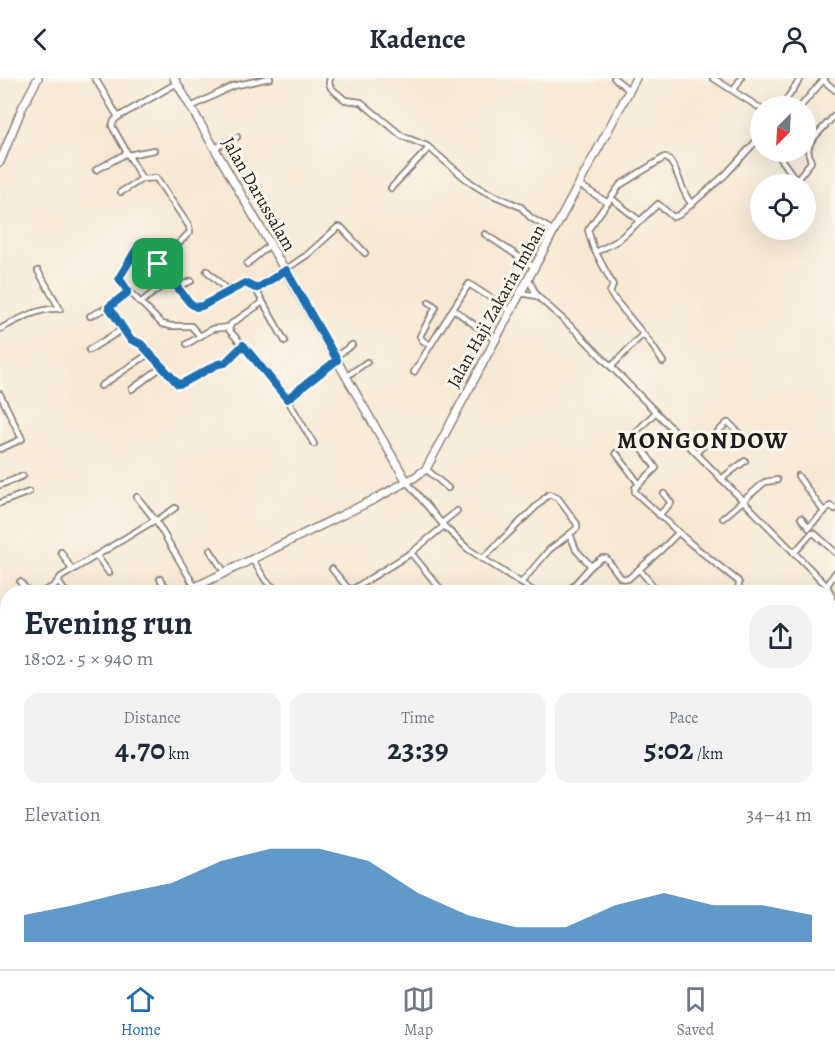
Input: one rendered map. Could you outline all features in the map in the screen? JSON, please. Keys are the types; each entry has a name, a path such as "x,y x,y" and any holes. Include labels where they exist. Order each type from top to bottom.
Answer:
{"main road":[{"path":"0,162 38,78"},
{"name":"Jalan Haji Zakaria Imban","path":"205,585 407,482 426,469 636,78"},
{"name":"Jalan Darussalam","path":"175,80 407,482"}],"street":[{"path":"95,78 118,117"},
{"path":"191,107 233,86 270,78"},
{"path":"330,78 329,86 338,94 349,101 362,102 402,136 411,141 420,141 484,192 521,207 531,218 554,231"},
{"path":"614,78 629,90"},
{"path":"713,78 750,101"},
{"path":"734,90 741,78"},
{"path":"789,96 801,78"},
{"path":"810,96 824,79 835,90"},
{"path":"142,179 112,126 118,117 175,80"},
{"path":"816,133 835,115"},
{"path":"215,148 237,137"},
{"path":"391,188 429,148"},
{"path":"596,252 617,241 658,204 674,218 683,213 691,203 725,175 750,148"},
{"path":"96,170 127,154 154,150"},
{"path":"663,362 612,297 610,292 613,285 596,252 588,230 620,185 667,157 684,194 691,203"},
{"path":"783,162 794,177 798,178 811,162"},
{"path":"121,192 142,179 156,178 191,230 158,264"},
{"path":"580,185 640,221"},
{"path":"255,288 307,255 338,227 342,228 365,253"},
{"path":"485,234 534,267"},
{"path":"247,264 271,244"},
{"path":"200,336 191,326 162,324 127,290 119,278 136,250 141,250 158,264 190,303 196,307 247,283 255,288 285,341"},
{"path":"0,329 48,309 60,309 38,271"},
{"path":"207,272 228,291"},
{"path":"528,278 537,296 563,318 826,585"},
{"path":"140,303 171,279"},
{"path":"177,287 191,281"},
{"path":"414,372 469,284 511,311"},
{"path":"90,316 109,307 126,295 127,290"},
{"path":"520,293 537,296"},
{"path":"187,344 212,329 229,327 263,302"},
{"path":"429,302 436,307 420,336 430,345"},
{"path":"109,307 130,339 141,344 175,382 180,384 213,366 225,363 243,345"},
{"path":"453,309 495,340"},
{"path":"229,327 229,330 287,399 314,444"},
{"path":"89,350 123,329"},
{"path":"611,367 643,334"},
{"path":"287,399 352,345"},
{"path":"101,386 150,353"},
{"path":"347,376 368,362"},
{"path":"132,389 163,366"},
{"path":"0,394 22,439 0,449"},
{"path":"630,438 655,413"},
{"path":"696,453 727,423 743,437"},
{"path":"643,450 656,468 635,488 635,492 738,581 739,585"},
{"path":"616,453 639,484"},
{"path":"721,478 745,460"},
{"path":"426,469 448,488"},
{"path":"0,485 23,476"},
{"path":"798,476 824,512"},
{"path":"723,518 765,482 777,480"},
{"path":"407,482 443,525 482,559 524,585"},
{"path":"0,503 28,492"},
{"path":"482,559 547,494 558,498 577,524 577,528 549,550 521,583"},
{"path":"659,515 671,503 664,494"},
{"path":"137,497 156,520 193,585"},
{"path":"809,527 831,505 835,509"},
{"path":"54,585 61,577 175,507"},
{"path":"361,585 411,553 457,511"},
{"path":"801,518 812,533 826,542 835,552"},
{"path":"574,585 591,566 604,558 618,576 625,579 679,532"},
{"path":"794,553 812,533"},
{"path":"570,534 576,550 591,566"},
{"path":"210,550 225,573"},
{"path":"61,552 72,570"},
{"path":"411,553 437,585"},
{"path":"97,556 109,573"},
{"path":"253,560 271,585"},
{"path":"332,569 345,585"},
{"path":"639,569 652,585"},
{"path":"160,579 164,585"},
{"path":"58,581 61,585"}],"district":[{"name":"MONGONDOW","path":"703,440"}],"route":[{"path":"140,249 158,264 190,303 196,307 245,283 258,288 286,270 337,360 287,399 243,345 225,363 218,364 178,384 139,342 130,339 109,307 127,293 119,278 136,250 140,249"}]}
